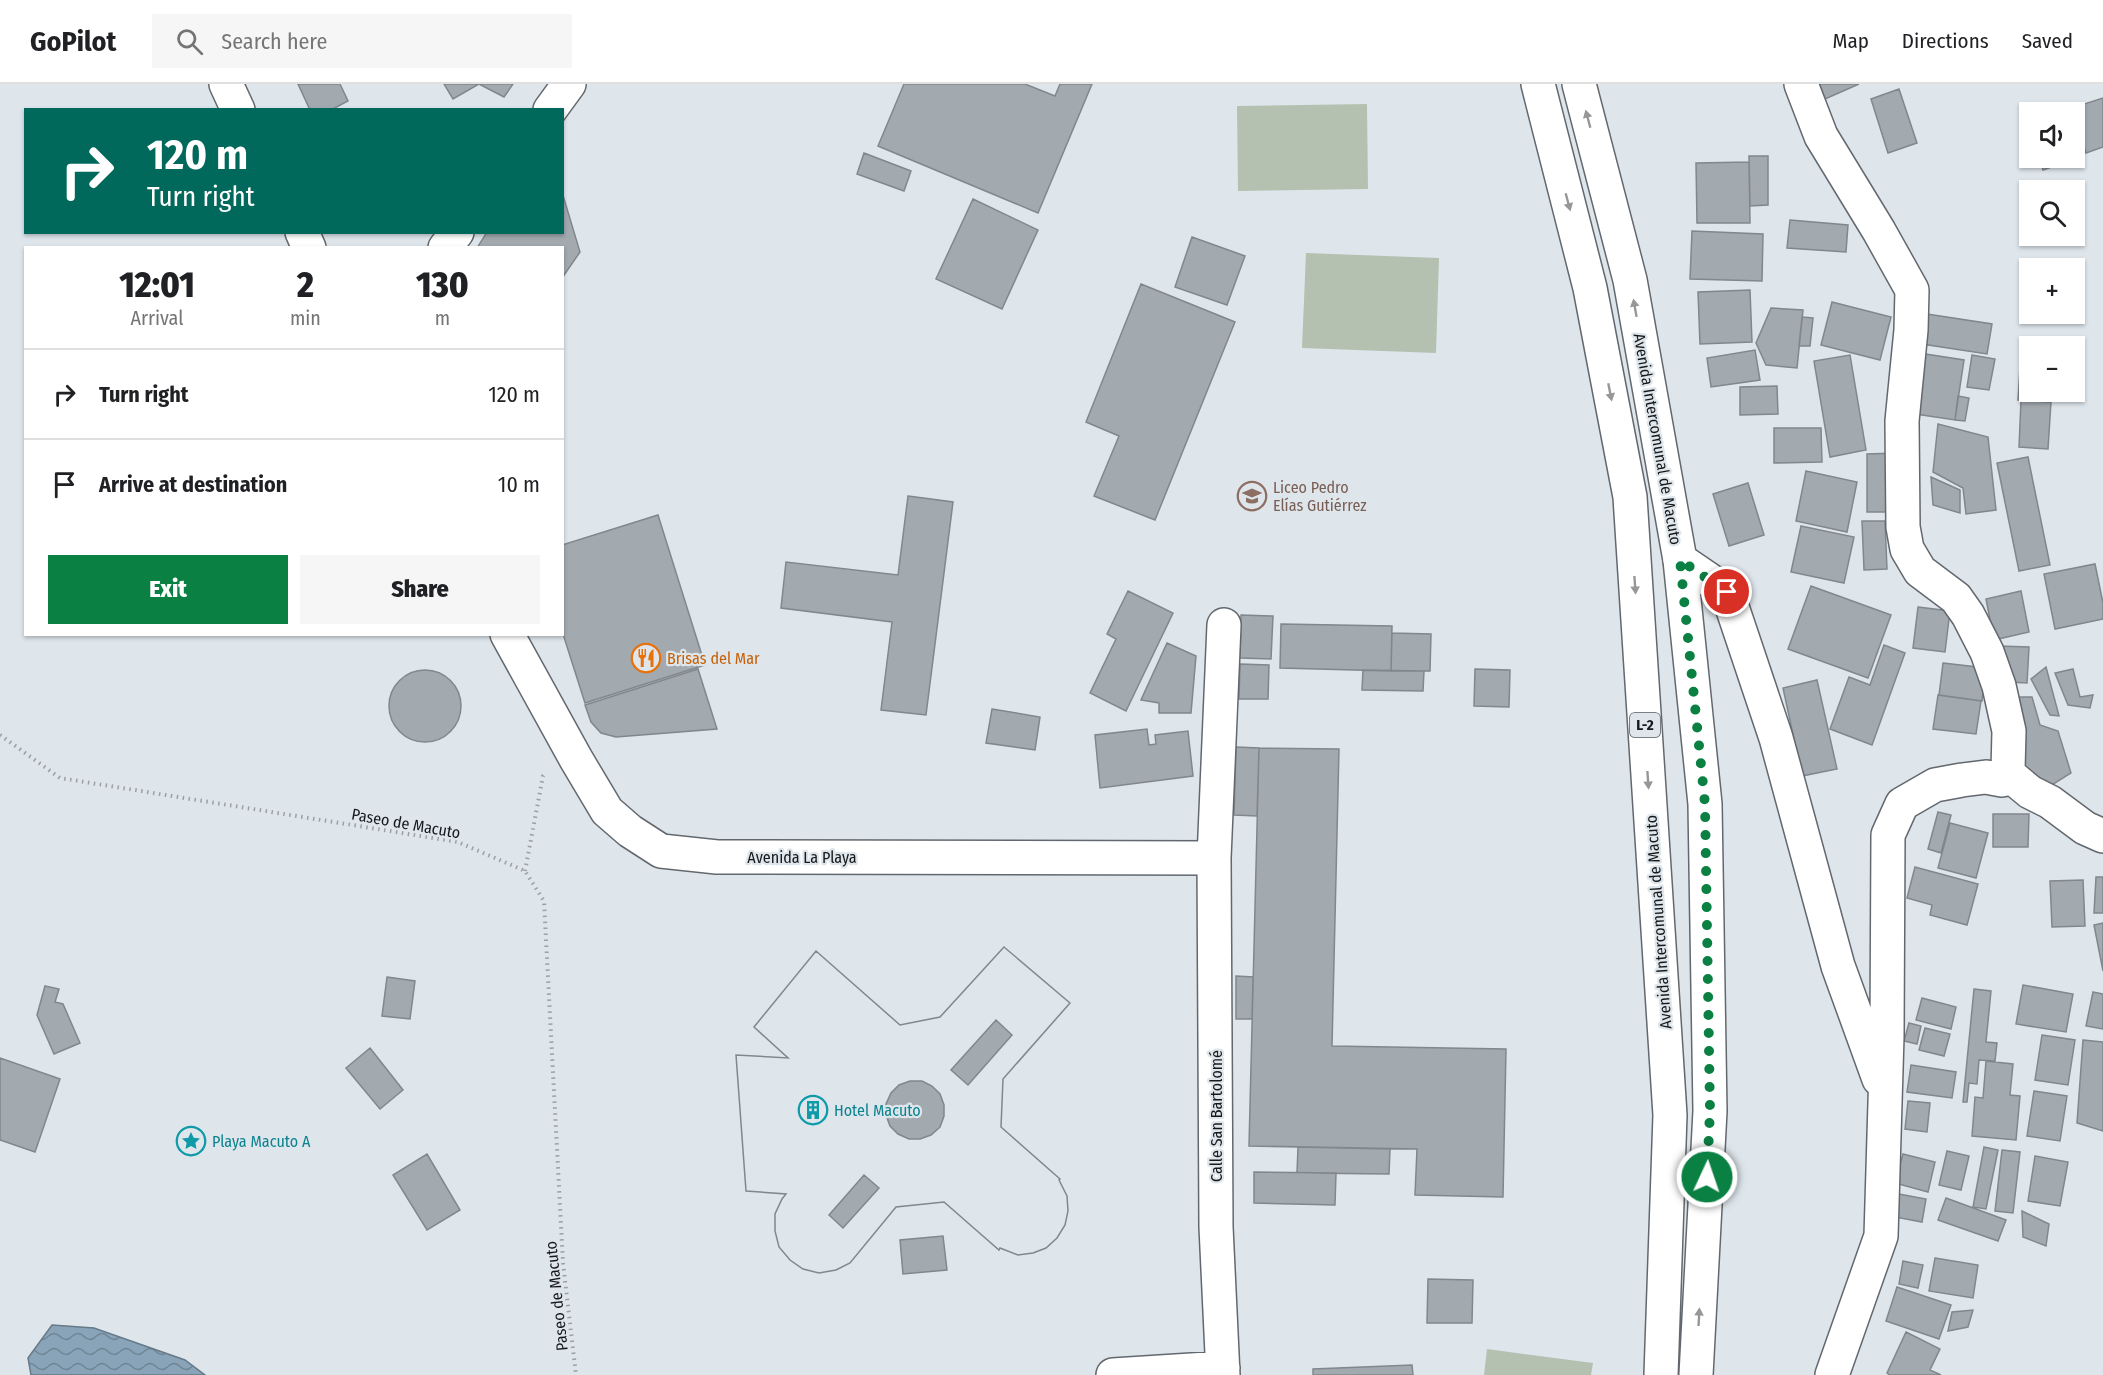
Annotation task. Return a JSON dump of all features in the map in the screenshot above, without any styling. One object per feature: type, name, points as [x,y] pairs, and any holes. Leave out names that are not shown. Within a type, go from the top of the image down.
[{"type":"street","points":[[225,84],[237,108]]},
{"type":"street","points":[[551,108],[569,84]]},
{"type":"street","name":"Avenida Intercomunal de Macuto","points":[[1538,84],[1590,288],[1630,497],[1670,1115],[1661,1375]]},
{"type":"street","name":"Avenida Intercomunal de Macuto","points":[[1579,84],[1630,280],[1680,560],[1705,804],[1710,1111],[1696,1375]]},
{"type":"street","points":[[1801,84],[1821,136],[1912,290],[1911,330],[1902,421],[1903,527],[1907,549],[1920,571],[1956,598],[1968,615],[1987,652],[1999,686],[2009,731],[2008,770],[2012,777],[2030,792],[2050,802],[2085,828],[2103,836]]},
{"type":"street","points":[[1680,560],[1727,592],[1776,738],[1839,966],[1885,1095]]},
{"type":"street","name":"Calle San Bartolomé","points":[[1223,1371],[1216,1227],[1214,858],[1224,625]]},
{"type":"street","name":"Avenida La Playa","points":[[508,636],[607,810],[630,831],[662,850],[717,857],[1214,858]]},
{"type":"street","points":[[1832,1375],[1881,1236],[1888,835],[1902,804],[1935,785],[1986,777],[2002,780],[2012,777]]},
{"type":"street","points":[[1113,1375],[1223,1371]]},
{"type":"path","name":"Paseo de Macuto","points":[[0,735],[60,778],[458,842],[525,871],[544,901],[563,1263],[576,1375]]},
{"type":"path","points":[[525,871],[543,776],[576,759]]},
{"type":"green space","points":[[1367,104],[1368,189],[1238,191],[1237,106]]},
{"type":"green space","points":[[1306,253],[1439,258],[1436,353],[1302,348]]},
{"type":"green space","points":[[1487,1349],[1593,1363],[1591,1375],[1484,1375]]},
{"type":"water","points":[[52,1325],[94,1328],[185,1360],[205,1375],[31,1375],[28,1358]]},
{"type":"building","points":[[298,84],[340,84],[348,101],[335,108],[309,108]]},
{"type":"building","points":[[444,84],[479,84],[453,99]]},
{"type":"building","points":[[479,84],[513,84],[504,97]]},
{"type":"building","points":[[904,84],[1025,84],[1055,96],[1060,84],[1092,84],[1038,213],[878,146]]},
{"type":"building","points":[[1819,84],[1859,84],[1825,99]]},
{"type":"building","points":[[1899,89],[1917,143],[1888,153],[1871,99]]},
{"type":"building","points":[[2103,98],[2103,147],[2086,153],[2085,150],[2085,104]]},
{"type":"building","points":[[864,153],[911,171],[904,191],[857,174]]},
{"type":"building","points":[[1749,156],[1768,156],[1768,205],[1750,206]]},
{"type":"building","points":[[1749,162],[1750,223],[1697,223],[1696,163]]},
{"type":"building","points":[[564,199],[580,252],[564,275],[564,246],[478,246],[486,234],[564,234]]},
{"type":"building","points":[[973,199],[1038,230],[1002,309],[936,279]]},
{"type":"building","points":[[1790,220],[1848,225],[1846,252],[1787,248]]},
{"type":"building","points":[[1692,231],[1763,234],[1762,281],[1690,279]]},
{"type":"building","points":[[1192,237],[1245,256],[1227,305],[1175,287]]},
{"type":"building","points":[[1141,284],[1235,322],[1155,520],[1094,496],[1119,436],[1086,422]]},
{"type":"building","points":[[1750,290],[1752,342],[1700,344],[1698,292]]},
{"type":"building","points":[[1832,302],[1891,317],[1880,360],[1821,345]]},
{"type":"building","points":[[1771,308],[1803,310],[1797,368],[1766,365],[1756,343]]},
{"type":"building","points":[[1927,314],[1992,324],[1987,354],[1922,344]]},
{"type":"building","points":[[1802,317],[1813,318],[1810,346],[1799,346]]},
{"type":"building","points":[[1755,350],[1760,380],[1711,387],[1707,358]]},
{"type":"building","points":[[1919,353],[1964,360],[1955,420],[1909,413]]},
{"type":"building","points":[[1850,355],[1866,450],[1830,457],[1814,361]]},
{"type":"building","points":[[1972,355],[1995,359],[1989,390],[1967,387]]},
{"type":"building","points":[[1777,386],[1778,414],[1740,415],[1740,387]]},
{"type":"building","points":[[1958,396],[1969,398],[1965,421],[1955,420]]},
{"type":"building","points":[[2021,402],[2051,402],[2048,449],[2019,447]]},
{"type":"building","points":[[1938,424],[1988,437],[1996,510],[1966,514],[1963,488],[1933,472]]},
{"type":"building","points":[[1774,428],[1821,428],[1822,462],[1774,463]]},
{"type":"building","points":[[1896,453],[1897,512],[1867,512],[1867,454]]},
{"type":"building","points":[[2028,457],[2050,565],[2019,571],[1997,463]]},
{"type":"building","points":[[1806,471],[1857,482],[1847,532],[1796,521]]},
{"type":"building","points":[[1931,477],[1960,490],[1960,513],[1933,505]]},
{"type":"building","points":[[1748,483],[1764,535],[1729,546],[1713,494]]},
{"type":"building","points":[[908,496],[953,502],[926,715],[881,710],[892,622],[781,608],[786,562],[898,575]]},
{"type":"building","points":[[658,515],[705,665],[585,703],[564,636],[564,544]]},
{"type":"building","points":[[1862,521],[1885,521],[1887,569],[1864,570]]},
{"type":"building","points":[[1801,526],[1854,537],[1844,583],[1791,572]]},
{"type":"building","points":[[2095,564],[2103,603],[2103,619],[2055,629],[2044,574]]},
{"type":"building","points":[[1811,586],[1891,615],[1868,678],[1788,649]]},
{"type":"building","points":[[1128,591],[1173,613],[1126,711],[1090,693],[1116,639],[1107,634]]},
{"type":"building","points":[[2021,591],[2029,632],[1994,640],[1986,599]]},
{"type":"building","points":[[1918,607],[1950,611],[1945,652],[1913,648]]},
{"type":"building","points":[[1241,615],[1273,616],[1271,659],[1240,658]]},
{"type":"building","points":[[1281,624],[1392,626],[1391,671],[1280,668]]},
{"type":"building","points":[[1392,633],[1431,634],[1430,671],[1391,671]]},
{"type":"building","points":[[1167,643],[1196,656],[1191,713],[1159,713],[1159,703],[1141,700]]},
{"type":"building","points":[[1884,645],[1905,653],[1872,745],[1830,729],[1849,677],[1870,685]]},
{"type":"building","points":[[1999,646],[2029,647],[2027,683],[2008,682]]},
{"type":"building","points":[[1943,663],[1986,668],[1982,701],[1939,695]]},
{"type":"building","points":[[1240,664],[1269,665],[1268,699],[1239,699]]},
{"type":"building","points":[[2046,667],[2059,716],[2050,715],[2031,679]]},
{"type":"building","points":[[698,669],[717,729],[616,737],[601,733],[591,722],[585,705]]},
{"type":"building","points":[[1475,669],[1510,670],[1509,707],[1474,706]]},
{"type":"building","points":[[2073,669],[2080,697],[2093,695],[2090,708],[2068,705],[2055,673]]},
{"type":"building","points":[[432,670],[451,680],[459,692],[461,706],[459,720],[451,732],[439,740],[418,742],[399,732],[391,720],[389,699],[399,680],[411,672]]},
{"type":"building","points":[[1363,670],[1424,671],[1423,691],[1362,690]]},
{"type":"building","points":[[1817,680],[1837,769],[1802,776],[1783,688]]},
{"type":"building","points":[[1938,695],[1981,701],[1976,734],[1933,729]]},
{"type":"building","points":[[2011,697],[2032,697],[2040,725],[2058,731],[2071,773],[2044,790],[2019,780]]},
{"type":"building","points":[[992,709],[1040,717],[1035,750],[986,743]]},
{"type":"building","points":[[1147,729],[1149,745],[1156,744],[1155,735],[1188,731],[1193,776],[1100,788],[1095,735]]},
{"type":"building","points":[[1236,747],[1259,748],[1257,816],[1234,815]]},
{"type":"building","points":[[1259,748],[1339,749],[1332,1046],[1506,1049],[1503,1197],[1415,1195],[1417,1149],[1249,1146]]},
{"type":"building","points":[[1938,812],[1951,815],[1941,853],[1928,849]]},
{"type":"building","points":[[1993,814],[2029,814],[2028,847],[1993,847]]},
{"type":"building","points":[[1950,823],[1988,833],[1976,878],[1938,868]]},
{"type":"building","points":[[1915,867],[1978,884],[1967,925],[1930,915],[1932,905],[1907,898]]},
{"type":"building","points":[[2096,877],[2103,877],[2103,913],[2094,913]]},
{"type":"building","points":[[2083,880],[2085,926],[2052,927],[2050,881]]},
{"type":"building","points":[[2103,923],[2103,971],[2094,925]]},
{"type":"building","name":"Hotel Macuto","points":[[1004,947],[1070,1003],[1003,1079],[1001,1127],[1060,1179],[1067,1196],[1068,1211],[1065,1225],[1057,1238],[1046,1248],[1018,1255],[1000,1248],[999,1250],[944,1202],[896,1207],[850,1263],[836,1270],[819,1273],[803,1269],[790,1260],[779,1247],[775,1231],[775,1214],[786,1194],[746,1191],[736,1055],[788,1058],[754,1027],[816,951],[900,1025],[940,1017]],"holes":[[[910,1081],[922,1081],[932,1086],[940,1094],[944,1105],[944,1116],[940,1127],[931,1135],[920,1139],[909,1139],[898,1134],[890,1126],[886,1115],[886,1104],[891,1093],[899,1085]]]},
{"type":"building","name":"Hotel Macuto","points":[[1004,947],[1070,1003],[1003,1079],[1001,1127],[1060,1179],[1067,1196],[1068,1211],[1065,1225],[1057,1238],[1046,1248],[1018,1255],[1000,1248],[999,1250],[944,1202],[896,1207],[850,1263],[836,1270],[819,1273],[803,1269],[790,1260],[779,1247],[775,1231],[775,1214],[786,1194],[746,1191],[736,1055],[788,1058],[754,1027],[816,951],[900,1025],[940,1017]],"holes":[[[996,1020],[1012,1035],[968,1085],[951,1070]],[[864,1175],[879,1188],[843,1228],[829,1215]]]},
{"type":"building","points":[[1236,976],[1253,977],[1252,1019],[1236,1019]]},
{"type":"building","points":[[387,977],[415,981],[410,1019],[382,1016]]},
{"type":"building","points":[[2023,985],[2073,994],[2066,1032],[2016,1024]]},
{"type":"building","points":[[45,986],[59,989],[55,1002],[63,1004],[80,1043],[54,1054],[37,1015]]},
{"type":"building","points":[[1974,989],[1991,991],[1986,1042],[1997,1043],[1995,1061],[1979,1060],[1977,1084],[1969,1083],[1967,1102],[1963,1102]]},
{"type":"building","points":[[2093,992],[2103,994],[2103,1029],[2086,1026]]},
{"type":"building","points":[[1922,998],[1956,1007],[1951,1029],[1916,1020]]},
{"type":"building","points":[[1909,1023],[1921,1026],[1917,1044],[1904,1041]]},
{"type":"building","points":[[1925,1028],[1950,1034],[1944,1056],[1919,1050]]},
{"type":"building","points":[[2042,1035],[2075,1040],[2068,1085],[2035,1080]]},
{"type":"building","points":[[2083,1040],[2103,1042],[2103,1131],[2077,1123]]},
{"type":"building","points":[[370,1048],[403,1090],[380,1109],[346,1068]]},
{"type":"building","points":[[0,1058],[60,1079],[35,1152],[0,1140]]},
{"type":"building","points":[[1986,1061],[2013,1064],[2010,1095],[2020,1096],[2016,1140],[1972,1136],[1975,1097],[1983,1098]]},
{"type":"building","points":[[1911,1065],[1956,1072],[1952,1098],[1907,1092]]},
{"type":"building","points":[[2034,1091],[2067,1096],[2060,1141],[2027,1136]]},
{"type":"building","points":[[1908,1101],[1930,1103],[1927,1132],[1905,1129]]},
{"type":"building","points":[[1298,1147],[1390,1149],[1389,1174],[1297,1173]]},
{"type":"building","points":[[1984,1147],[1998,1150],[1986,1209],[1973,1207]]},
{"type":"building","points":[[2002,1150],[2020,1152],[2013,1213],[1995,1211]]},
{"type":"building","points":[[1947,1151],[1969,1156],[1961,1190],[1939,1185]]},
{"type":"building","points":[[427,1154],[460,1210],[427,1230],[393,1175]]},
{"type":"building","points":[[1903,1154],[1935,1162],[1928,1192],[1895,1183]]},
{"type":"building","points":[[2035,1156],[2068,1162],[2060,1206],[2028,1201]]},
{"type":"building","points":[[1254,1172],[1336,1173],[1335,1205],[1254,1203]]},
{"type":"building","points":[[1899,1194],[1926,1199],[1922,1222],[1895,1217]]},
{"type":"building","points":[[1946,1198],[2006,1220],[1998,1241],[1938,1220]]},
{"type":"building","points":[[2022,1211],[2049,1224],[2046,1246],[2023,1237]]},
{"type":"building","points":[[943,1236],[947,1270],[903,1274],[900,1240]]},
{"type":"building","points":[[1935,1258],[1978,1265],[1973,1298],[1929,1291]]},
{"type":"building","points":[[1903,1261],[1923,1265],[1918,1288],[1899,1284]]},
{"type":"building","points":[[1428,1279],[1473,1280],[1472,1323],[1427,1323]]},
{"type":"building","points":[[1897,1287],[1951,1305],[1939,1339],[1886,1321]]},
{"type":"building","points":[[1973,1310],[1968,1327],[1948,1331],[1952,1312]]},
{"type":"building","points":[[1906,1332],[1940,1349],[1930,1370],[1941,1375],[1890,1375],[1887,1373]]},
{"type":"building","points":[[1412,1365],[1413,1375],[1313,1375],[1313,1369]]},
{"type":"place","name":"Liceo Pedro Elías Gutiérrez","points":[[1252,496]]},
{"type":"place","name":"Brisas del Mar","points":[[646,658]]},
{"type":"place","name":"Hotel Macuto","points":[[813,1110]]},
{"type":"place","name":"Playa Macuto A","points":[[191,1141]]},
{"type":"route","points":[[1707,1177],[1710,1111],[1705,804],[1680,560],[1727,592]]}]
